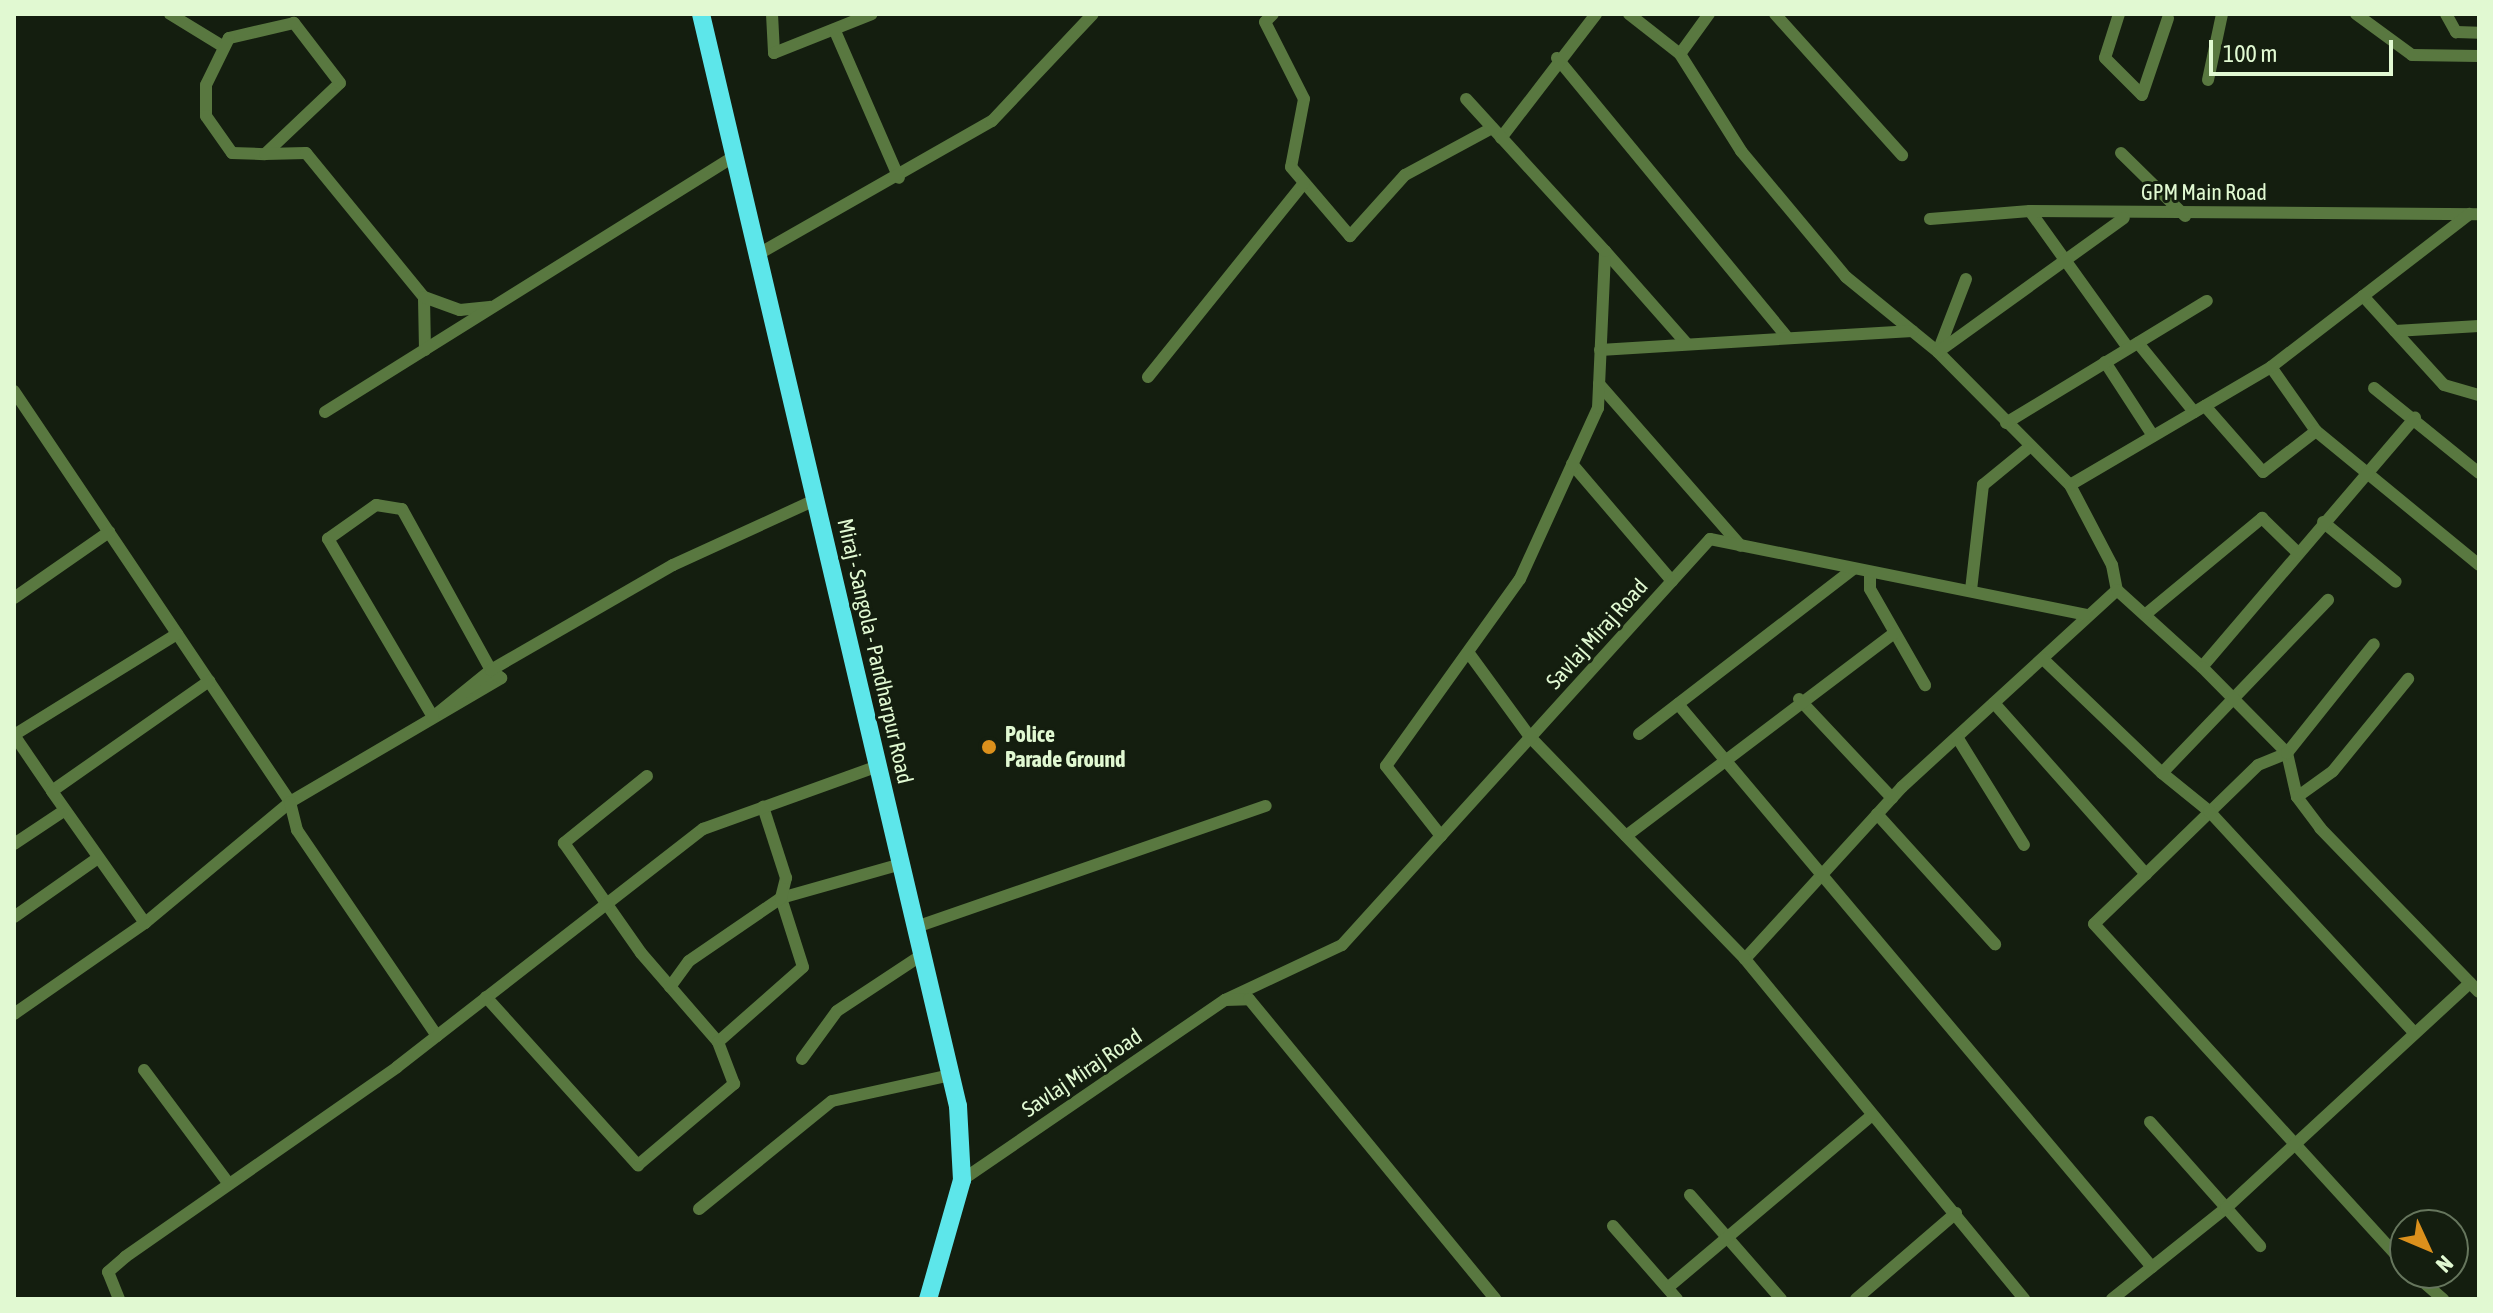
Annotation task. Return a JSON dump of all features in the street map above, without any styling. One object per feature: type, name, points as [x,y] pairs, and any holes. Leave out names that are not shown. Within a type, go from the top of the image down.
[{"type":"highway","name":"Miraj - Sangola - Pandharpur Road","points":[[701,14],[732,158],[950,1075],[962,1180],[928,1299]]},
{"type":"street","points":[[170,14],[224,47]]},
{"type":"street","points":[[772,14],[774,53],[872,14]]},
{"type":"street","points":[[755,256],[899,178],[992,121],[1093,14]]},
{"type":"street","points":[[1273,14],[1265,22],[1304,99],[1291,167],[1350,236],[1405,175],[1497,133],[1596,14]]},
{"type":"street","points":[[1629,14],[1680,54],[1741,151],[1837,266],[1938,352],[2027,449],[2070,485],[2112,565],[2117,590],[2202,667],[2287,753],[2297,797],[2475,987],[2414,1032],[2226,1208],[2112,1299]]},
{"type":"street","points":[[1680,54],[1709,14]]},
{"type":"street","points":[[1775,14],[1902,155]]},
{"type":"street","points":[[2119,14],[2105,58],[2142,95],[2167,15]]},
{"type":"street","points":[[2208,80],[2222,14]]},
{"type":"street","points":[[2356,14],[2412,55],[2479,56]]},
{"type":"street","points":[[2446,14],[2456,32],[2479,33]]},
{"type":"street","points":[[265,154],[340,83],[294,23],[229,38],[224,47],[206,85],[206,116],[232,153],[265,154],[306,153],[424,297],[460,310],[493,306]]},
{"type":"street","points":[[835,31],[899,178]]},
{"type":"street","points":[[1557,58],[1785,335]]},
{"type":"street","points":[[1466,99],[1687,344]]},
{"type":"street","points":[[2121,153],[2185,216]]},
{"type":"street","points":[[325,412],[732,158]]},
{"type":"street","points":[[1148,377],[1304,183]]},
{"type":"street","points":[[2030,211],[2062,257],[2133,345],[2263,472],[2316,431]]},
{"type":"street","name":"GPM Main Road","points":[[1930,219],[2030,211],[2185,216],[2475,214]]},
{"type":"street","points":[[1938,352],[2062,257],[2133,213]]},
{"type":"street","points":[[2070,485],[2271,367],[2475,214]]},
{"type":"street","points":[[1441,836],[1386,766],[1520,579],[1598,408],[1605,251]]},
{"type":"street","points":[[1938,352],[1966,279]]},
{"type":"street","points":[[2363,296],[2444,385],[2479,395]]},
{"type":"street","points":[[424,297],[425,350]]},
{"type":"street","points":[[2006,423],[2207,301]]},
{"type":"street","points":[[2395,331],[2479,326]]},
{"type":"street","points":[[1600,350],[1785,335],[1912,331]]},
{"type":"street","points":[[2105,362],[2153,436]]},
{"type":"street","points":[[2271,367],[2316,431],[2479,565]]},
{"type":"street","points":[[1599,384],[1741,546]]},
{"type":"street","points":[[2374,388],[2415,418],[2479,473]]},
{"type":"street","points":[[14,391],[290,802],[297,830],[437,1036]]},
{"type":"street","points":[[2202,667],[2366,471],[2415,418]]},
{"type":"street","points":[[1971,590],[1983,485],[2027,449]]},
{"type":"street","points":[[1572,464],[1672,581]]},
{"type":"street","points":[[491,670],[673,565],[815,500]]},
{"type":"street","points":[[14,1014],[145,923],[290,802],[501,678],[491,670],[402,509],[376,505],[328,539],[433,717]]},
{"type":"street","points":[[2146,614],[2262,518],[2298,553]]},
{"type":"street","points":[[2323,522],[2396,582]]},
{"type":"street","points":[[14,598],[109,532]]},
{"type":"street","name":"Savlaj Miraj Road","points":[[962,1180],[1225,1000],[1342,945],[1710,539],[2086,615]]},
{"type":"street","points":[[1639,734],[1853,569]]},
{"type":"street","points":[[1870,572],[1870,589],[1925,685]]},
{"type":"street","points":[[1745,959],[1753,942],[1822,876],[1892,798],[2043,659],[2086,615],[2117,590]]},
{"type":"street","points":[[2162,773],[2237,701],[2328,600]]},
{"type":"street","points":[[1626,836],[1719,759],[1894,633]]},
{"type":"street","points":[[145,923],[14,735],[177,634]]},
{"type":"street","points":[[2374,644],[2287,753],[2258,765],[2094,924],[2389,1247]]},
{"type":"street","points":[[1468,652],[1530,737],[1745,959],[2024,1299]]},
{"type":"street","points":[[2043,659],[2162,773],[2209,811],[2414,1032]]},
{"type":"street","points":[[2297,797],[2333,771],[2408,679]]},
{"type":"street","points":[[52,791],[209,681]]},
{"type":"street","points":[[1799,699],[1892,798]]},
{"type":"street","points":[[1994,703],[2146,874]]},
{"type":"street","points":[[1678,704],[1719,759],[1822,876],[2152,1267]]},
{"type":"street","points":[[1957,737],[2024,845]]},
{"type":"street","points":[[119,1299],[108,1272],[437,1036],[703,829],[878,766]]},
{"type":"street","points":[[486,997],[638,1165],[734,1084],[718,1042],[605,905],[564,843],[647,776]]},
{"type":"street","points":[[916,927],[1266,806]]},
{"type":"street","points":[[718,1042],[803,967],[781,898],[786,878],[763,807]]},
{"type":"street","points":[[14,844],[65,810]]},
{"type":"street","points":[[1877,814],[1995,944]]},
{"type":"street","points":[[14,917],[98,858]]},
{"type":"street","points":[[670,987],[689,961],[781,898],[901,864]]},
{"type":"street","points":[[802,1059],[837,1011],[922,955]]},
{"type":"street","points":[[1225,1000],[1249,999],[1495,1299]]},
{"type":"street","points":[[144,1070],[229,1184]]},
{"type":"street","points":[[699,1209],[832,1101],[950,1075]]},
{"type":"street","points":[[1671,1285],[1872,1115]]},
{"type":"street","points":[[2150,1122],[2260,1246]]},
{"type":"street","points":[[1690,1195],[1781,1299]]},
{"type":"street","points":[[1856,1299],[1956,1213]]},
{"type":"street","points":[[1613,1226],[1671,1285],[1677,1299]]},
{"type":"place","name":"Police Parade Ground","points":[[989,747]]}]
